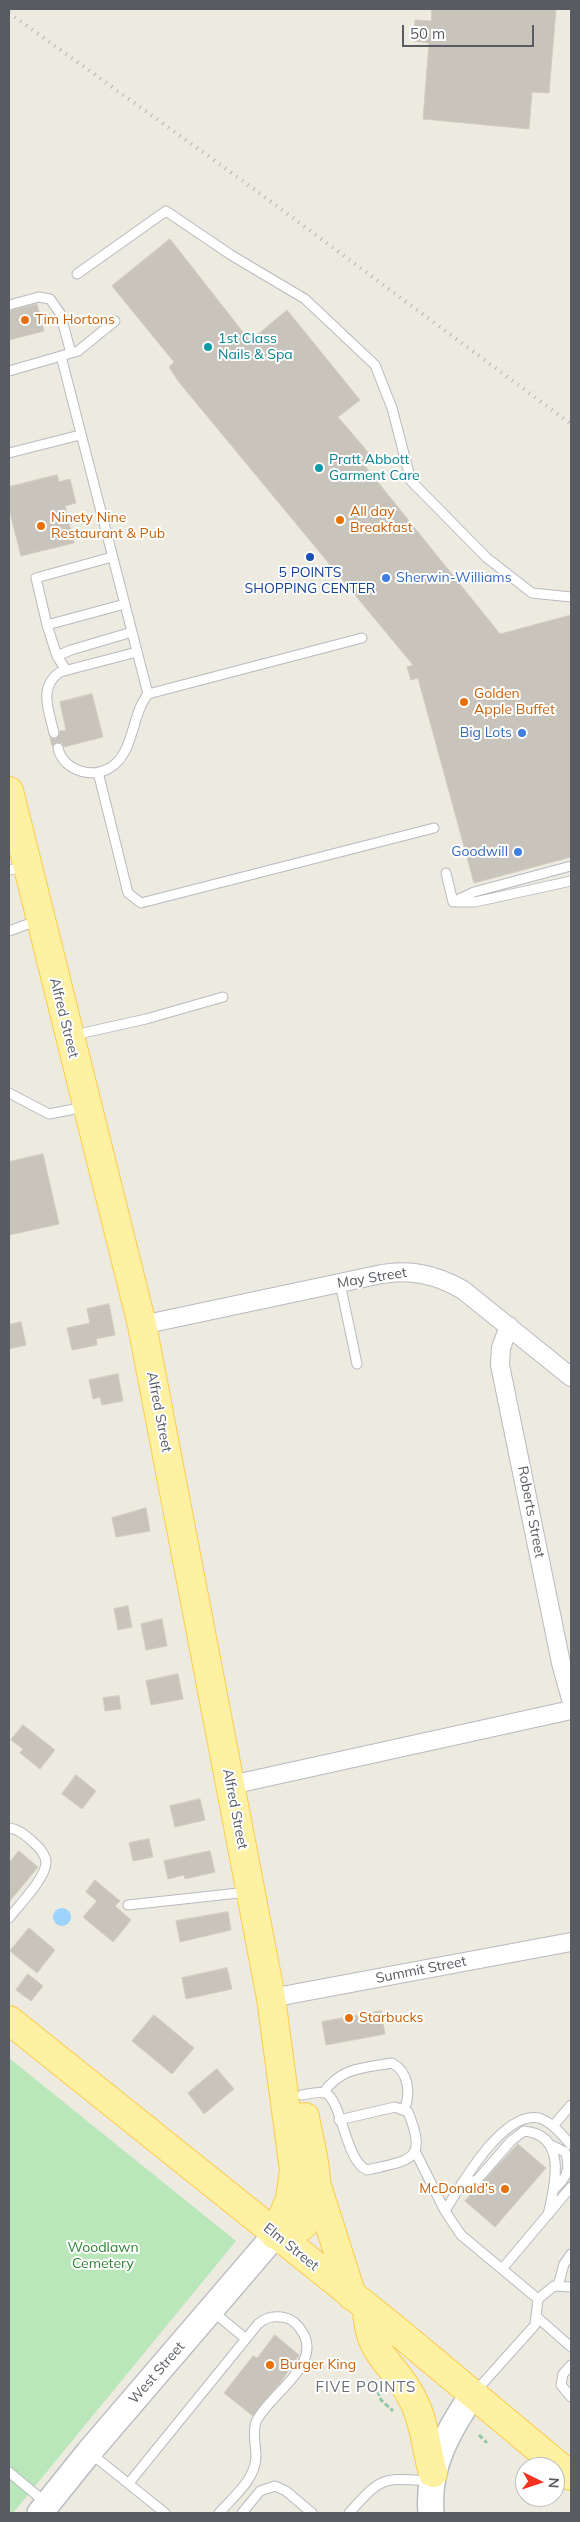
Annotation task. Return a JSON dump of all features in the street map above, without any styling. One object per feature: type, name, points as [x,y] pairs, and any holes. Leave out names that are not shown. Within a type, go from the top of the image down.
[{"type":"main road","name":"Alfred Street","points":[[9,791],[18,868],[40,920],[142,1325],[271,1998],[278,2039],[280,2071],[294,2170],[290,2199],[275,2235]]},
{"type":"main road","name":"Elm Street","points":[[9,2020],[360,2302],[571,2476]]},
{"type":"main road","name":"Alfred Street","points":[[275,2235],[297,2231],[305,2225],[315,2204],[317,2185],[312,2094],[278,2039]]},
{"type":"main road","points":[[317,2185],[329,2229],[360,2302],[372,2342],[406,2386],[414,2402],[433,2477]]},
{"type":"street","name":"May Street","points":[[142,1325],[393,1272],[429,1274],[464,1290],[571,1377]]},
{"type":"street","name":"Roberts Street","points":[[509,1326],[501,1348],[500,1365],[561,1663],[571,1699]]},
{"type":"street","points":[[231,1784],[571,1710]]},
{"type":"street","name":"Summit Street","points":[[271,1998],[571,1942]]},
{"type":"street","name":"West Street","points":[[44,2509],[89,2452],[275,2235]]},
{"type":"street","points":[[431,2513],[433,2477],[451,2428],[473,2394]]},
{"type":"lane","points":[[77,274],[166,211],[231,255],[305,300],[375,365],[392,408],[411,481],[487,558],[532,593],[571,597]]},
{"type":"lane","points":[[9,305],[39,297],[50,299],[60,313],[71,353]]},
{"type":"lane","points":[[9,371],[78,351],[115,322]]},
{"type":"lane","points":[[61,356],[148,694]]},
{"type":"lane","points":[[9,454],[80,435]]},
{"type":"lane","points":[[63,671],[47,625],[36,578],[112,557]]},
{"type":"lane","points":[[47,625],[125,604]]},
{"type":"lane","points":[[57,656],[132,632]]},
{"type":"lane","points":[[61,747],[63,759],[76,768],[86,773],[98,772],[116,764],[122,755],[128,743],[137,710],[148,694],[362,638]]},
{"type":"lane","points":[[57,732],[52,688],[63,671],[137,652]]},
{"type":"lane","points":[[98,772],[128,893],[140,903],[434,828]]},
{"type":"lane","points":[[453,902],[474,892],[571,866]]},
{"type":"lane","points":[[446,873],[453,902]]},
{"type":"lane","points":[[453,902],[475,902],[571,881]]},
{"type":"lane","points":[[9,931],[40,920]]},
{"type":"lane","points":[[68,1036],[146,1019],[223,997]]},
{"type":"lane","points":[[9,1093],[49,1114],[56,1115],[86,1107]]},
{"type":"lane","points":[[340,1282],[356,1364]]},
{"type":"lane","points":[[9,1828],[23,1833],[39,1847],[44,1855],[46,1864],[36,1883],[9,1918]]},
{"type":"lane","points":[[128,1905],[251,1892]]},
{"type":"lane","points":[[312,2094],[341,2074],[392,2063],[400,2067],[406,2079],[408,2090],[404,2110]]},
{"type":"lane","points":[[312,2094],[334,2102],[339,2120],[359,2164],[367,2170],[405,2161],[415,2151],[418,2142],[408,2112],[404,2110],[395,2107],[339,2120]]},
{"type":"lane","points":[[553,2126],[571,2105]]},
{"type":"lane","points":[[445,2211],[483,2154],[514,2123],[528,2117],[541,2119],[553,2126],[571,2146]]},
{"type":"lane","points":[[462,2184],[476,2180],[511,2140],[524,2131],[535,2132],[545,2137],[551,2145],[555,2163],[554,2190],[548,2215]]},
{"type":"lane","points":[[551,2145],[566,2152],[569,2161],[564,2180],[554,2190]]},
{"type":"lane","points":[[415,2151],[445,2211],[461,2235],[538,2299]]},
{"type":"lane","points":[[502,2269],[571,2187]]},
{"type":"lane","points":[[558,2286],[564,2264],[571,2254]]},
{"type":"lane","points":[[473,2394],[535,2325],[538,2299],[554,2286],[571,2287]]},
{"type":"lane","points":[[211,2310],[246,2338]]},
{"type":"lane","points":[[129,2483],[246,2338],[263,2320],[280,2317],[294,2322],[301,2330],[306,2340],[307,2352],[297,2371],[257,2420],[254,2435],[256,2459],[251,2476],[219,2513]]},
{"type":"lane","points":[[537,2317],[571,2347]]},
{"type":"lane","points":[[571,2365],[563,2374],[561,2384],[571,2397]]},
{"type":"lane","points":[[89,2452],[165,2513]]},
{"type":"lane","points":[[9,2472],[44,2509]]},
{"type":"lane","points":[[349,2513],[371,2488],[388,2479],[433,2477]]},
{"type":"lane","points":[[242,2513],[260,2491],[275,2486],[286,2491],[312,2513]]},
{"type":"path","points":[[479,2435],[487,2443]]},
{"type":"green space","name":"Woodlawn Cemetery","points":[[9,2058],[236,2241],[13,2513],[9,2513]]},
{"type":"water","points":[[58,1908],[66,1908],[71,1913],[69,1924],[58,1926],[53,1921],[53,1913]]},
{"type":"building","points":[[432,9],[556,9],[549,93],[532,92],[529,129],[423,119],[429,43],[414,41],[415,20],[431,21]]},
{"type":"building","points":[[170,239],[250,341],[287,310],[360,400],[338,417],[373,458],[365,466],[500,634],[571,615],[571,857],[474,883],[418,678],[411,680],[407,667],[413,665],[178,381],[169,367],[174,362],[112,286]]},
{"type":"building","name":"Tim Hortons","points":[[37,304],[44,331],[9,340],[9,311]]},
{"type":"building","name":"Ninety Nine Restaurant & Pub","points":[[57,475],[59,482],[70,479],[76,503],[65,506],[74,543],[21,556],[9,509],[9,487]]},
{"type":"building","points":[[92,694],[103,737],[64,747],[62,743],[56,742],[52,746],[50,738],[56,739],[60,731],[66,730],[60,702]]},
{"type":"building","points":[[43,1154],[59,1224],[9,1235],[9,1162]]},
{"type":"building","points":[[109,1304],[115,1335],[96,1339],[97,1345],[72,1350],[67,1328],[90,1323],[87,1309]]},
{"type":"building","points":[[21,1322],[26,1345],[9,1349],[9,1325]]},
{"type":"building","points":[[118,1374],[123,1401],[102,1405],[100,1397],[93,1399],[89,1380]]},
{"type":"building","points":[[146,1508],[150,1531],[116,1537],[112,1518]]},
{"type":"building","points":[[128,1606],[132,1627],[118,1630],[114,1609]]},
{"type":"building","points":[[162,1619],[167,1646],[146,1650],[141,1624]]},
{"type":"building","points":[[178,1674],[183,1699],[151,1705],[146,1681]]},
{"type":"building","points":[[119,1696],[121,1709],[105,1711],[103,1698]]},
{"type":"building","points":[[23,1725],[55,1750],[40,1769],[20,1753],[23,1749],[11,1740]]},
{"type":"building","points":[[76,1775],[96,1791],[82,1809],[62,1794]]},
{"type":"building","points":[[200,1799],[205,1820],[175,1827],[170,1806]]},
{"type":"building","points":[[149,1839],[153,1857],[133,1861],[129,1843]]},
{"type":"building","points":[[19,1851],[38,1867],[9,1902],[9,1863]]},
{"type":"building","points":[[210,1851],[215,1872],[185,1879],[184,1875],[168,1879],[164,1861]]},
{"type":"building","points":[[95,1880],[120,1901],[115,1906],[131,1920],[113,1942],[83,1917],[97,1901],[86,1892]]},
{"type":"building","points":[[228,1912],[231,1930],[180,1942],[176,1921]]},
{"type":"building","points":[[29,1928],[55,1950],[37,1973],[10,1951]]},
{"type":"building","points":[[227,1968],[232,1989],[186,1999],[182,1978]]},
{"type":"building","points":[[28,1974],[43,1986],[31,2001],[16,1990]]},
{"type":"building","points":[[381,2011],[385,2034],[326,2045],[322,2022]]},
{"type":"building","points":[[154,2015],[194,2048],[172,2074],[132,2041]]},
{"type":"building","points":[[217,2069],[234,2089],[204,2114],[188,2093]]},
{"type":"building","points":[[518,2144],[546,2168],[495,2227],[465,2201]]},
{"type":"building","points":[[275,2335],[299,2355],[283,2379],[253,2416],[224,2393],[253,2356],[257,2358]]},
{"type":"railway","points":[[9,13],[243,181],[571,424]]},
{"type":"place","name":"Tim Hortons","points":[[25,320]]},
{"type":"place","name":"1st Class Nails & Spa","points":[[208,347]]},
{"type":"place","name":"Pratt Abbott Garment Care","points":[[319,468]]},
{"type":"place","name":"All day Breakfast","points":[[340,520]]},
{"type":"place","name":"Ninety Nine Restaurant & Pub","points":[[41,526]]},
{"type":"place","name":"5 POINTS SHOPPING CENTER","points":[[310,557]]},
{"type":"place","name":"Sherwin-Williams","points":[[386,578]]},
{"type":"place","name":"Golden Apple Buffet","points":[[464,702]]},
{"type":"place","name":"Big Lots","points":[[522,733]]},
{"type":"place","name":"Goodwill","points":[[518,852]]},
{"type":"place","name":"Starbucks","points":[[349,2018]]},
{"type":"place","name":"McDonald's","points":[[505,2189]]},
{"type":"place","name":"Burger King","points":[[270,2365]]},
{"type":"district","name":"FIVE POINTS","points":[[366,2387]]}]
